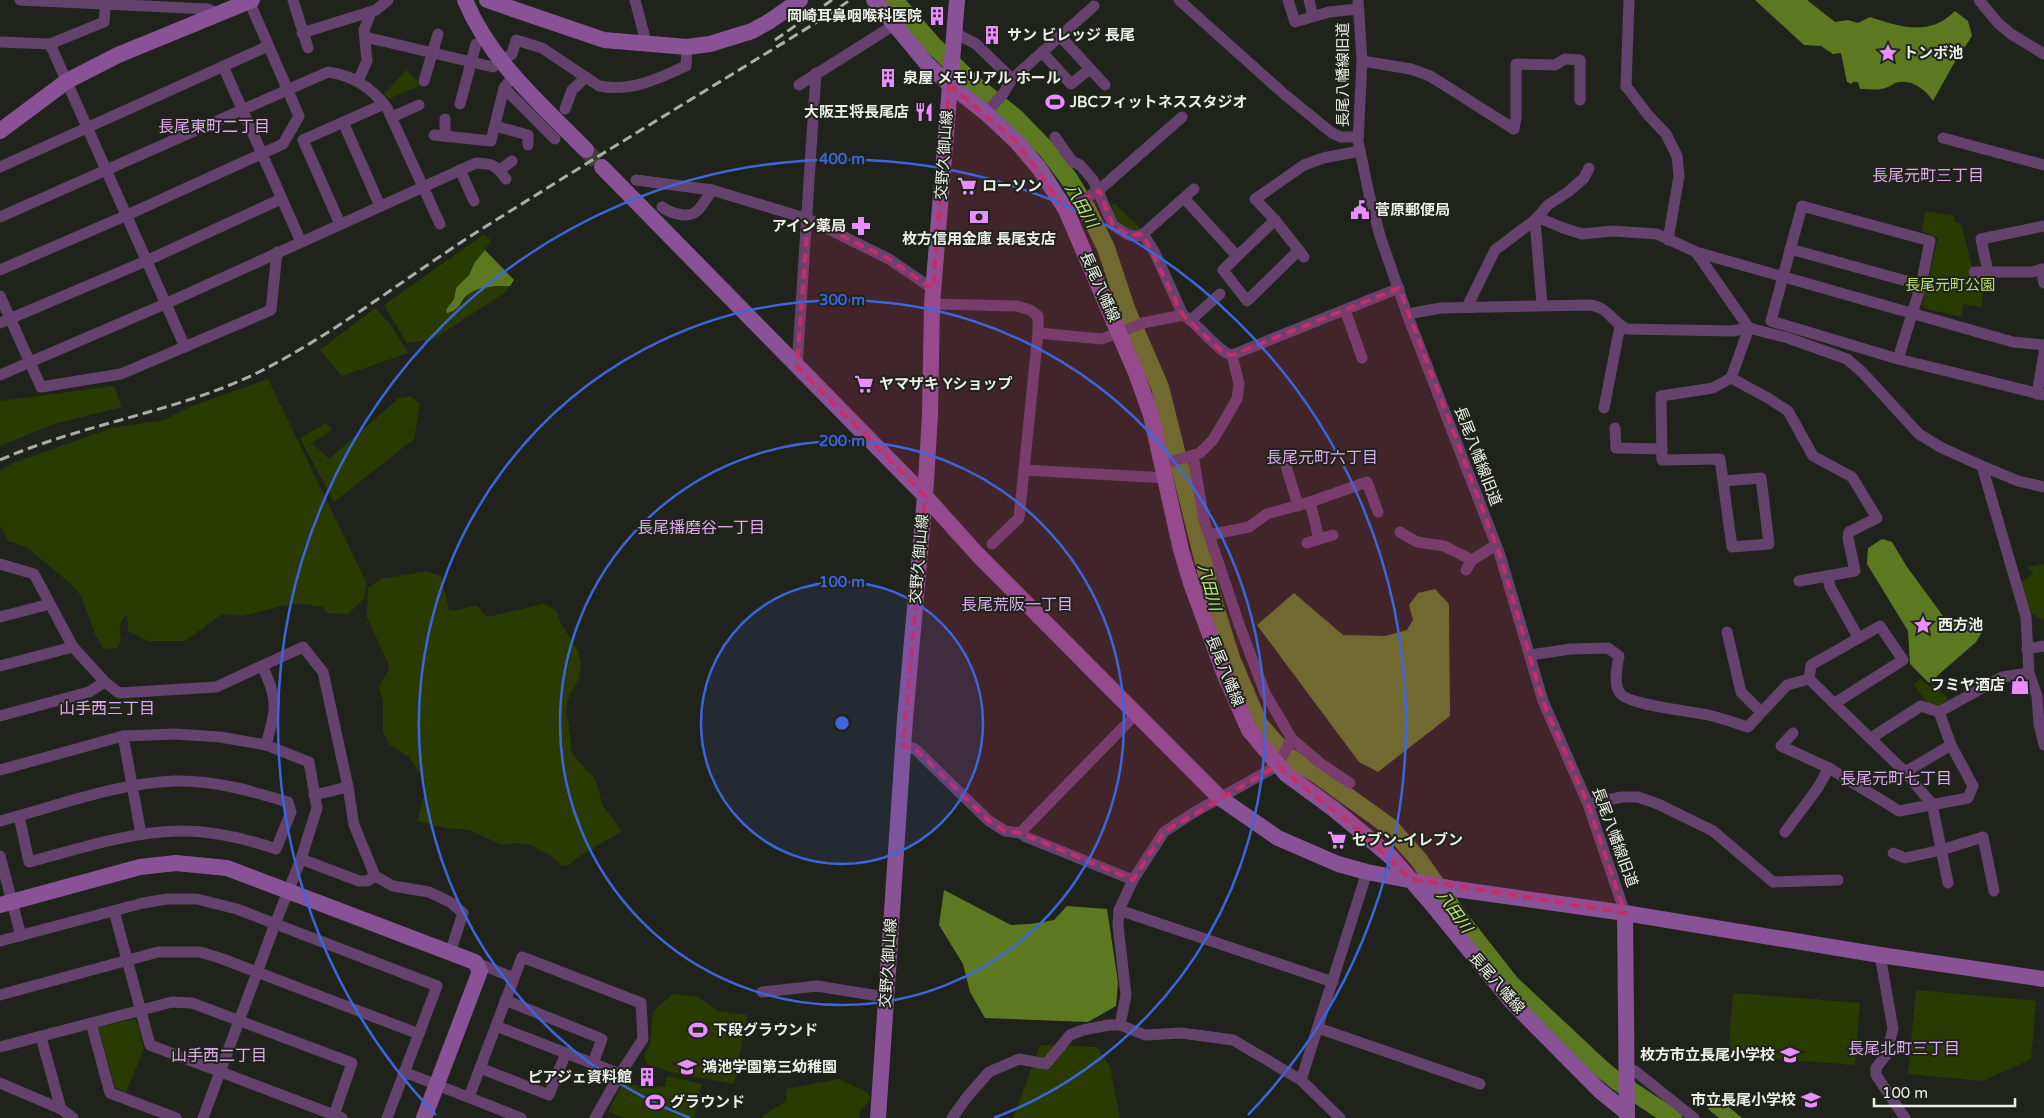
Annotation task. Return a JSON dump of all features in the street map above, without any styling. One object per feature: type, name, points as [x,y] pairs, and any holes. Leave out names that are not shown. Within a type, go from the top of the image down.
[{"type":"street","points":[[20,0],[161,4],[208,9],[216,14]]},
{"type":"street","points":[[293,0],[308,48]]},
{"type":"street","points":[[302,33],[371,12],[388,0]]},
{"type":"street","points":[[465,0],[486,39],[502,62],[508,82],[534,118],[555,139]]},
{"type":"street","points":[[487,0],[513,5],[604,40],[687,46],[710,44],[752,31],[800,0]]},
{"type":"street","points":[[635,0],[646,42]]},
{"type":"street","name":"長尾八幡線","points":[[874,0],[928,65],[950,78],[988,111],[1017,142],[1039,168],[1066,210],[1122,331],[1151,415],[1166,468],[1183,559],[1224,673],[1249,730],[1306,791],[1335,810],[1417,881],[1511,1001],[1599,1090],[1628,1113]]},
{"type":"street","name":"交野久御山線","points":[[878,1118],[883,1055],[884,998],[903,746],[925,496],[930,416],[933,297],[957,0]]},
{"type":"street","points":[[1179,0],[1284,94],[1332,133],[1341,137],[1358,137]]},
{"type":"street","points":[[1288,0],[1295,22],[1358,5]]},
{"type":"street","points":[[1309,0],[1314,16]]},
{"type":"street","points":[[1629,0],[1626,86],[1648,115],[1666,134],[1677,156],[1679,176],[1668,240]]},
{"type":"street","points":[[1979,0],[1998,23],[2011,34],[2044,54]]},
{"type":"street","points":[[0,42],[50,44],[104,22],[106,2]]},
{"type":"street","points":[[0,131],[67,81],[118,55],[242,2],[268,46],[299,116],[283,144],[126,216],[0,270]]},
{"type":"street","name":"長尾八幡線旧道","points":[[1358,5],[1362,61],[1358,137],[1380,236],[1407,314],[1496,545],[1543,700],[1588,804],[1625,913]]},
{"type":"street","points":[[988,111],[1003,94],[1012,79],[1094,6]]},
{"type":"street","points":[[358,81],[367,60],[364,30],[371,12]]},
{"type":"street","points":[[799,84],[894,25]]},
{"type":"street","points":[[424,82],[438,34]]},
{"type":"street","points":[[953,36],[976,44],[1012,79]]},
{"type":"street","points":[[1060,36],[1105,86]]},
{"type":"street","points":[[365,37],[493,67],[512,54],[516,40],[542,48],[599,86],[609,88],[634,86],[655,81],[686,66],[687,46]]},
{"type":"street","points":[[50,44],[185,347]]},
{"type":"street","points":[[460,104],[476,44]]},
{"type":"street","points":[[0,167],[268,46]]},
{"type":"street","points":[[1042,52],[1071,84],[1090,69]]},
{"type":"street","points":[[1362,61],[1411,69],[1430,76],[1514,129],[1516,118],[1516,64],[1555,65],[1565,58],[1580,60],[1580,100]]},
{"type":"street","points":[[223,66],[301,242]]},
{"type":"street","points":[[0,217],[328,72],[358,81],[379,97],[392,117],[440,224]]},
{"type":"street","points":[[797,367],[816,73]]},
{"type":"street","points":[[565,109],[572,90],[586,77]]},
{"type":"street","points":[[445,120],[439,136],[491,140],[508,82]]},
{"type":"street","points":[[508,82],[586,150]]},
{"type":"street","points":[[340,224],[303,140],[384,104]]},
{"type":"street","points":[[392,117],[419,105]]},
{"type":"street","points":[[1066,210],[1099,190],[1182,117]]},
{"type":"street","points":[[519,132],[534,118]]},
{"type":"street","points":[[343,122],[380,206]]},
{"type":"street","points":[[495,126],[528,135],[528,145]]},
{"type":"street","points":[[1055,137],[1072,161],[1080,165],[1099,190],[1104,207],[1113,225],[1128,235],[1137,236],[1143,234],[1194,189]]},
{"type":"street","points":[[1943,138],[2044,165]]},
{"type":"street","points":[[1275,220],[1223,270],[1247,301],[1302,254],[1275,220],[1255,199],[1304,165],[1323,158],[1360,151]]},
{"type":"street","points":[[0,376],[165,304],[476,163],[492,164],[503,175],[512,161]]},
{"type":"street","points":[[602,167],[925,496],[978,554],[1220,798],[1278,838],[1338,864],[1368,872],[1455,889],[1625,913],[1880,955],[2044,979]]},
{"type":"street","points":[[1467,307],[1495,250],[1536,218],[1548,205],[1568,192],[1584,178],[1589,168]]},
{"type":"street","points":[[460,170],[474,200]]},
{"type":"street","points":[[636,180],[712,190],[808,219],[889,259],[933,297],[1017,306],[1030,310],[1038,316],[1038,333],[1019,518],[992,544]]},
{"type":"street","points":[[662,207],[670,213],[691,214],[697,211],[712,190]]},
{"type":"street","points":[[1184,198],[1237,256]]},
{"type":"street","points":[[5,321],[146,261],[281,200]]},
{"type":"street","points":[[1898,359],[1921,285],[1930,241],[1802,206],[1771,321],[1898,359],[2040,395],[2044,353]]},
{"type":"street","points":[[1536,218],[1582,234],[1622,231],[1657,234],[1696,252],[1912,315],[2013,342],[2044,345]]},
{"type":"street","points":[[1536,218],[1542,305]]},
{"type":"street","points":[[1988,272],[1981,239],[2044,226]]},
{"type":"street","points":[[1143,234],[1156,253],[1187,317],[1226,354],[1232,356],[1399,288]]},
{"type":"street","points":[[1790,249],[1921,285]]},
{"type":"street","points":[[0,296],[5,321],[30,362],[41,387],[121,374],[271,310],[277,252]]},
{"type":"street","points":[[1696,252],[1749,328]]},
{"type":"street","points":[[1974,272],[2032,272],[2043,269],[2044,283]]},
{"type":"street","points":[[1038,333],[1102,339],[1143,323],[1187,317],[1220,294]]},
{"type":"street","points":[[1407,314],[1441,308],[1542,305],[1600,306],[1620,326],[1627,329],[1732,331],[1749,328],[1788,338],[1846,359],[1863,373],[1919,434],[1940,447],[2018,481],[2044,487]]},
{"type":"street","points":[[1345,310],[1362,358]]},
{"type":"street","points":[[1604,408],[1620,326]]},
{"type":"street","points":[[1723,481],[1761,478],[1769,544],[1732,547],[1723,481],[1720,458],[1662,460],[1660,396],[1713,388],[1731,378],[1749,328]]},
{"type":"street","points":[[1024,470],[1166,468],[1200,453],[1213,440],[1238,399],[1239,384],[1232,356]]},
{"type":"street","points":[[1731,378],[1788,411],[1813,456],[1852,477],[1877,518],[1850,532],[1848,538],[1855,571],[1799,581]]},
{"type":"street","points":[[1615,428],[1616,448],[1662,449]]},
{"type":"street","points":[[1191,456],[1204,520],[1240,628],[1265,693],[1292,739],[1320,763],[1350,783]]},
{"type":"street","points":[[1286,466],[1298,506]]},
{"type":"street","points":[[1982,466],[2026,616],[2029,673],[2037,696],[2044,745]]},
{"type":"street","points":[[1209,535],[1249,527],[1267,514],[1298,506],[1367,482],[1378,512]]},
{"type":"street","points":[[1310,502],[1320,539]]},
{"type":"street","points":[[1400,532],[1417,542],[1444,546],[1472,560]]},
{"type":"street","points":[[1306,543],[1333,536]]},
{"type":"street","points":[[1466,570],[1472,560],[1496,545]]},
{"type":"street","points":[[0,564],[34,574],[73,647],[105,682],[119,694],[216,687],[303,647],[323,672],[348,787],[354,825],[375,876],[393,886],[429,892],[450,902],[464,913],[450,953]]},
{"type":"street","points":[[1828,576],[1830,587],[1858,637]]},
{"type":"street","points":[[0,617],[50,604]]},
{"type":"street","points":[[1809,679],[1811,665],[1880,626],[1902,660],[1835,703]]},
{"type":"street","points":[[1727,632],[1740,692],[1761,712]]},
{"type":"street","points":[[2027,649],[2044,646]]},
{"type":"street","points":[[0,666],[73,647]]},
{"type":"street","points":[[1530,655],[1571,649],[1608,648],[1619,656],[1616,674],[1618,692],[1622,696],[1648,706],[1676,708],[1710,715],[1748,728],[1787,685],[1809,679]]},
{"type":"street","points":[[262,666],[272,685],[275,702],[266,745]]},
{"type":"street","points":[[1871,738],[1921,706],[1939,712],[2002,677],[2029,673]]},
{"type":"street","points":[[1809,679],[1905,772],[1932,804],[1948,883]]},
{"type":"street","points":[[0,716],[89,692],[105,682]]},
{"type":"street","points":[[1793,733],[1781,746],[1829,768],[1899,811],[1968,798],[1973,786],[1951,745],[1939,712]]},
{"type":"street","points":[[1020,833],[1137,713]]},
{"type":"street","points":[[0,770],[123,736],[175,734],[220,737],[266,745],[308,762],[317,808],[301,859],[203,1118]]},
{"type":"street","points":[[123,736],[141,834]]},
{"type":"street","points":[[1120,1025],[1126,995],[1118,926],[1119,910],[1133,880],[1164,832],[1280,762],[1292,739]]},
{"type":"street","points":[[1905,772],[1951,745]]},
{"type":"street","points":[[903,746],[915,749],[989,821],[1005,831],[1020,833],[1026,838],[1133,880]]},
{"type":"street","points":[[1785,832],[1808,802],[1829,768]]},
{"type":"street","points":[[0,821],[131,786],[175,781],[216,784],[245,789],[288,802],[291,812],[276,849],[235,836],[210,832],[179,831],[141,834],[29,862],[19,816]]},
{"type":"street","points":[[314,795],[348,787]]},
{"type":"street","points":[[1588,804],[1622,797],[1638,797],[1658,804],[1713,831],[1773,882],[1838,880]]},
{"type":"street","points":[[1892,853],[1905,858],[1941,850],[1983,837],[1994,891]]},
{"type":"street","points":[[0,856],[6,903],[21,936]]},
{"type":"street","points":[[301,859],[358,881],[367,881],[375,876]]},
{"type":"street","points":[[6,903],[140,867],[176,862],[227,868],[289,890],[514,978]]},
{"type":"street","points":[[1302,1080],[1368,872]]},
{"type":"street","points":[[0,941],[167,899],[197,899],[236,909],[437,986],[387,1118]]},
{"type":"street","points":[[1119,910],[1333,982]]},
{"type":"street","points":[[0,1047],[91,1024],[140,1010],[172,1002],[192,1003],[352,1063],[338,1116],[150,1045],[140,1010],[114,911]]},
{"type":"street","name":"長尾八幡線","points":[[1625,913],[1628,1113]]},
{"type":"street","points":[[0,995],[158,952],[200,952],[418,1034]]},
{"type":"street","points":[[1880,955],[1893,1028],[1886,1055],[1876,1068],[1876,1075],[1905,1118]]},
{"type":"street","points":[[469,1096],[522,957],[641,1004],[643,1039],[595,1118]]},
{"type":"street","points":[[424,1118],[480,971],[475,962]]},
{"type":"street","points":[[762,992],[817,986],[884,998]]},
{"type":"street","points":[[505,1000],[602,1039],[593,1063]]},
{"type":"street","points":[[91,1024],[110,1093],[176,1118]]},
{"type":"street","points":[[952,1118],[988,1072],[1019,1059],[1046,1064],[1070,1035],[1083,1030],[1120,1025],[1145,1035],[1181,1033],[1233,1040],[1302,1080],[1340,1118]]},
{"type":"street","points":[[496,1026],[620,1074]]},
{"type":"street","points":[[1318,1028],[1480,1084]]},
{"type":"street","points":[[41,1037],[61,1108]]},
{"type":"street","points":[[480,1068],[549,1094],[566,1053]]},
{"type":"street","points":[[1626,1068],[1635,1071],[1694,1118]]},
{"type":"street","points":[[404,1072],[521,1118]]},
{"type":"street","points":[[0,1083],[61,1108],[73,1118]]},
{"type":"highlighted area","points":[[949,84],[1017,142],[1066,210],[1099,190],[1113,225],[1128,235],[1143,234],[1183,315],[1225,354],[1232,355],[1399,288],[1500,555],[1543,701],[1588,804],[1625,913],[1410,879],[1366,836],[1277,766],[1164,832],[1133,880],[1020,833],[1005,831],[989,821],[915,749],[903,746],[925,496],[797,367],[808,219],[889,259],[933,289]]},
{"type":"green space","points":[[406,70],[421,85],[389,99],[384,94]]},
{"type":"green space","points":[[1114,203],[1142,230],[1128,231],[1115,216],[1112,205]]},
{"type":"green space","name":"長尾元町公園","points":[[1925,211],[1954,216],[1955,222],[1961,224],[1972,266],[1972,276],[1984,277],[1982,307],[1964,304],[1961,317],[1924,308],[1922,305],[1938,238],[1922,231]]},
{"type":"green space","points":[[483,235],[491,240],[475,262],[469,275],[456,288],[454,299],[446,310],[455,311],[471,292],[488,287],[510,286],[504,293],[434,339],[407,343],[384,305]]},
{"type":"green space","points":[[375,308],[390,324],[408,353],[342,376],[320,350]]},
{"type":"green space","points":[[268,379],[366,582],[364,599],[348,614],[326,613],[323,607],[303,604],[284,605],[243,616],[222,614],[185,641],[149,641],[128,631],[127,614],[121,623],[121,642],[117,648],[103,648],[96,636],[81,596],[72,585],[28,548],[8,541],[0,525],[0,471],[13,463],[112,428],[164,420],[190,407]]},
{"type":"green space","points":[[114,386],[122,407],[54,424],[0,446],[0,401]]},
{"type":"green space","points":[[410,396],[420,404],[414,439],[334,502],[300,438],[326,423],[332,430],[312,443],[329,459],[399,398]]},
{"type":"green space","points":[[2044,564],[2044,620],[2032,614],[2020,583],[2033,574],[2028,567]]},
{"type":"green space","points":[[427,571],[441,576],[449,610],[477,606],[487,617],[543,604],[556,610],[561,624],[578,650],[581,664],[579,678],[569,696],[566,710],[571,748],[573,755],[595,779],[603,806],[622,831],[578,857],[568,866],[561,865],[551,856],[531,845],[516,843],[502,845],[469,830],[446,828],[417,821],[426,787],[424,779],[409,757],[390,745],[383,732],[383,701],[379,687],[389,669],[388,662],[367,618],[368,588],[381,579]]},
{"type":"green space","points":[[1921,679],[1929,687],[1934,684],[1950,701],[1938,706],[1929,703],[1914,684]]},
{"type":"green space","points":[[1916,990],[2036,1001],[2031,1059],[1983,1081],[1908,1074]]},
{"type":"green space","points":[[1733,993],[1860,1003],[1855,1065],[1728,1055]]},
{"type":"green space","name":"下段グラウンド","points":[[672,994],[698,997],[718,1011],[747,1015],[734,1084],[673,1073],[647,1064],[644,1056],[650,1044],[653,1012]]},
{"type":"green space","points":[[136,1019],[144,1049],[126,1092],[115,1087],[98,1027]]},
{"type":"green space","points":[[1040,1045],[1097,1047],[1110,1067],[1120,1118],[1013,1118]]},
{"type":"green space","name":"グラウンド","points":[[667,1076],[702,1084],[694,1118],[625,1118],[608,1112],[622,1084],[665,1087]]},
{"type":"green space","points":[[839,1079],[865,1091],[870,1096],[870,1100],[860,1111],[859,1118],[762,1118],[786,1101],[787,1089]]},
{"type":"shaded area","points":[[1755,0],[1807,0],[1835,22],[1848,20],[1858,23],[1870,17],[1914,28],[1935,24],[1955,11],[1968,21],[1972,36],[1933,101],[1922,89],[1907,82],[1895,83],[1881,89],[1860,89],[1858,82],[1851,84],[1847,82],[1841,53],[1833,54],[1821,46],[1804,45]]},
{"type":"shaded area","points":[[485,250],[514,280],[510,286],[489,287],[474,291],[456,309],[447,313],[446,310],[454,299],[456,288],[469,275],[475,262]]},
{"type":"shaded area","points":[[1882,539],[1892,542],[1907,567],[1943,616],[1984,629],[1976,642],[1929,683],[1910,664],[1908,631],[1867,564],[1868,548]]},
{"type":"shaded area","points":[[1435,589],[1449,604],[1450,716],[1378,772],[1359,762],[1257,625],[1294,593],[1343,635],[1385,636],[1407,630],[1413,620],[1409,605],[1418,593]]},
{"type":"shaded area","points":[[944,890],[1011,925],[1054,920],[1067,906],[1107,909],[1118,982],[1116,1006],[1088,1022],[985,1018],[970,992],[963,964],[939,925]]},
{"type":"shaded area","points":[[1718,1098],[1742,1118],[1719,1118],[1708,1109]]},
{"type":"waterway","name":"八田川","points":[[894,0],[933,45],[976,86],[1016,118],[1048,151],[1069,179],[1087,209],[1106,248],[1127,311],[1160,387],[1215,607],[1231,658],[1259,724],[1286,755],[1318,775],[1390,827],[1419,860],[1460,919],[1511,984],[1603,1070],[1673,1118]]},
{"type":"tunnel","points":[[586,150],[602,167]]},
{"type":"railway","points":[[775,40],[832,0]]},
{"type":"railway","points":[[0,460],[65,436],[197,397],[230,385],[289,356],[371,304],[477,232],[850,0]]},
{"type":"place","name":"岡崎耳鼻咽喉科医院","points":[[937,16]]},
{"type":"place","name":"サン ビレッジ 長尾","points":[[992,35]]},
{"type":"place","name":"トンボ池","points":[[1888,53]]},
{"type":"place","name":"泉屋 メモリアル ホール","points":[[888,78]]},
{"type":"place","name":"JBCフィットネススタジオ","points":[[1055,102]]},
{"type":"place","name":"大阪王将長尾店","points":[[924,112]]},
{"type":"place","name":"ローソン","points":[[967,186]]},
{"type":"place","name":"菅原郵便局","points":[[1360,210]]},
{"type":"place","name":"枚方信用金庫 長尾支店","points":[[979,217]]},
{"type":"place","name":"アイン薬局","points":[[861,226]]},
{"type":"place","name":"ヤマザキ Yショップ","points":[[864,384]]},
{"type":"place","name":"西方池","points":[[1923,625]]},
{"type":"place","name":"フミヤ酒店","points":[[2020,685]]},
{"type":"place","name":"セブン-イレブン","points":[[1337,840]]},
{"type":"place","name":"下段グラウンド","points":[[698,1030]]},
{"type":"place","name":"枚方市立長尾小学校","points":[[1790,1055]]},
{"type":"place","name":"鴻池学園第三幼稚園","points":[[687,1067]]},
{"type":"place","name":"ピアジェ資料館","points":[[647,1077]]},
{"type":"place","name":"市立長尾小学校","points":[[1811,1100]]},
{"type":"place","name":"グラウンド","points":[[655,1102]]},
{"type":"district","name":"長尾東町二丁目","points":[[214,126]]},
{"type":"district","name":"長尾元町三丁目","points":[[1928,175]]},
{"type":"district","name":"長尾元町六丁目","points":[[1322,457]]},
{"type":"district","name":"長尾播磨谷一丁目","points":[[701,527]]},
{"type":"district","name":"長尾荒阪一丁目","points":[[1017,604]]},
{"type":"district","name":"山手西三丁目","points":[[107,708]]},
{"type":"district","name":"長尾元町七丁目","points":[[1896,778]]},
{"type":"district","name":"長尾北町三丁目","points":[[1904,1048]]},
{"type":"district","name":"山手西二丁目","points":[[219,1055]]}]
